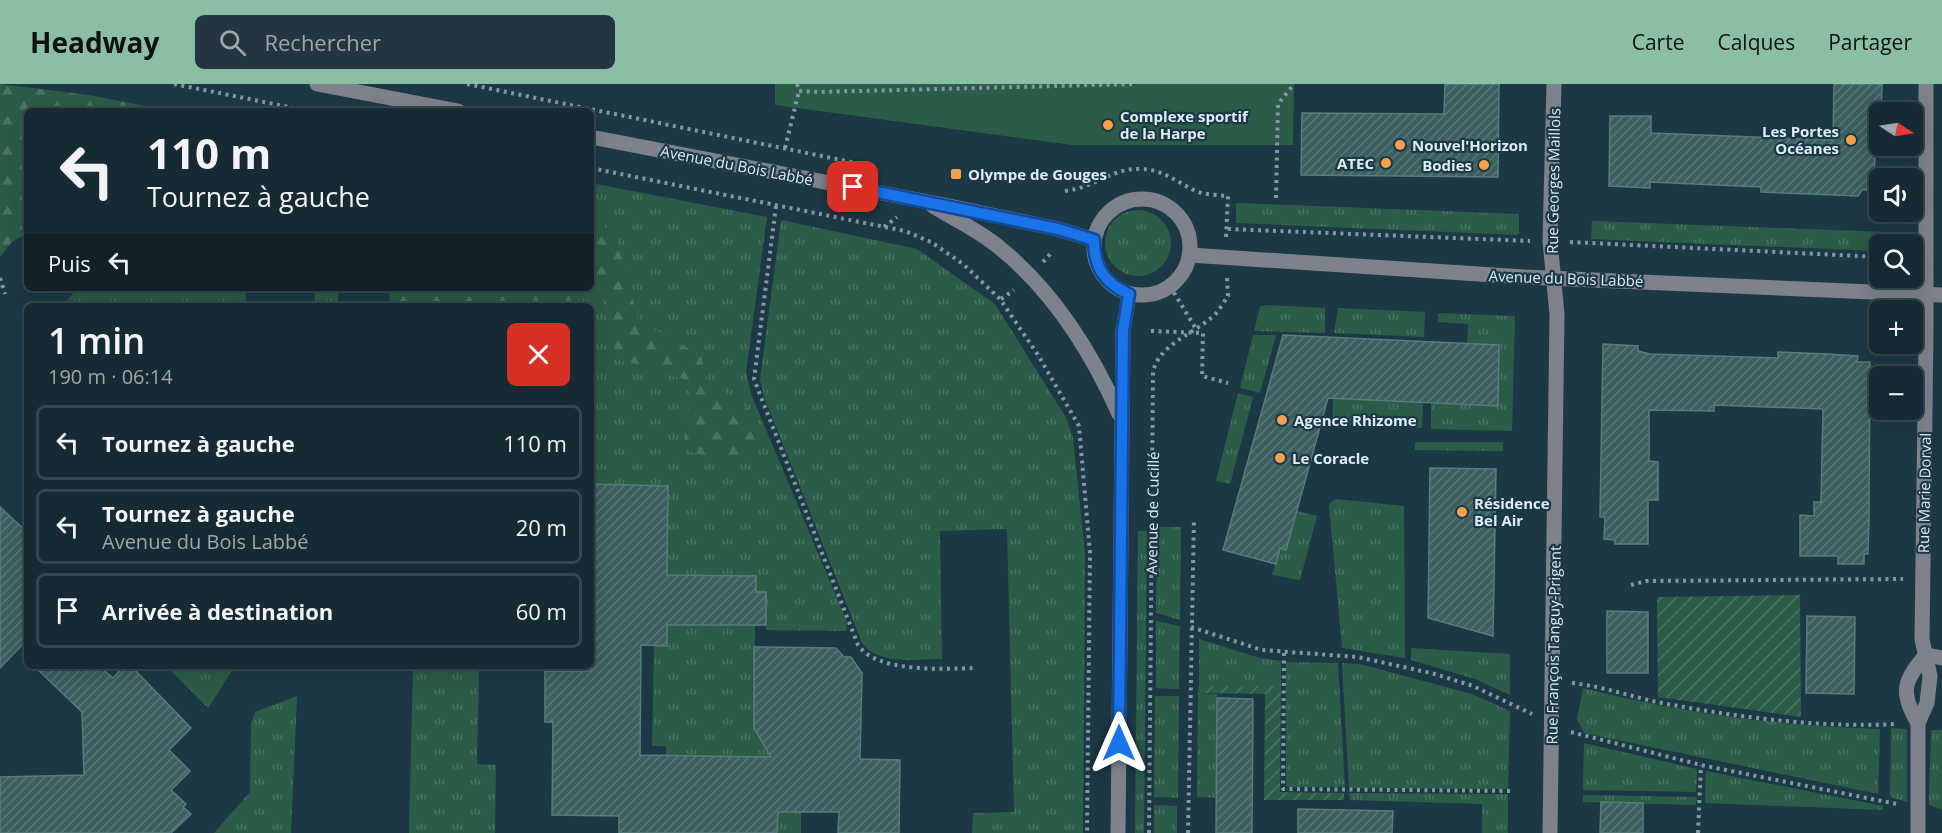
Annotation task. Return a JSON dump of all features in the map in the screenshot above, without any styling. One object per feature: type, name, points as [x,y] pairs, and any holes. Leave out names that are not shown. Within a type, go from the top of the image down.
[{"type":"street","points":[[317,84],[442,108]]},
{"type":"street","name":"Rue Georges Maillols","points":[[1553,278],[1550,242],[1554,84]]},
{"type":"street","name":"Rue Marie Dorval","points":[[1918,833],[1918,723],[1927,703],[1930,676],[1922,639],[1926,84]]},
{"type":"street","name":"Avenue du Bois Labbé","points":[[594,138],[923,200],[1058,229],[1094,240]]},
{"type":"street","points":[[1134,199],[1149,199],[1164,203],[1176,212],[1185,225],[1190,239],[1190,255],[1183,272],[1170,286],[1158,293],[1129,294],[1116,289],[1098,268],[1094,254],[1094,240],[1098,225],[1107,213],[1119,204],[1134,199]]},
{"type":"street","points":[[923,200],[999,247],[1053,300],[1104,380],[1122,419]]},
{"type":"street","name":"Avenue du Bois Labbé","points":[[1190,255],[1553,278],[1942,295]]},
{"type":"street","name":"Rue François Tanguy-Prigent","points":[[1550,833],[1557,326],[1553,278]]},
{"type":"street","name":"Avenue de Cucillé","points":[[1118,833],[1123,331],[1129,294]]},
{"type":"street","points":[[1926,655],[1942,658]]},
{"type":"street","name":"Rue Marie Dorval","points":[[1918,723],[1906,703],[1909,674],[1926,655]]},
{"type":"path","points":[[174,84],[294,108]]},
{"type":"path","points":[[467,84],[586,108]]},
{"type":"path","points":[[785,148],[799,91],[796,84]]},
{"type":"path","points":[[799,91],[1136,84]]},
{"type":"path","points":[[1276,198],[1278,104],[1294,84]]},
{"type":"path","points":[[594,110],[876,167],[886,193]]},
{"type":"path","points":[[594,169],[905,231],[931,242],[963,264],[1000,299],[1038,355],[1079,426],[1090,553],[1087,833]]},
{"type":"path","name":"Avenue de Cucillé","points":[[1065,190],[1089,187],[1122,171],[1153,170],[1171,176],[1198,192],[1228,196],[1226,259],[1228,296],[1213,316],[1159,355],[1153,372],[1149,833]]},
{"type":"path","points":[[776,206],[754,379],[858,645],[864,655],[914,669],[974,668]]},
{"type":"path","points":[[0,278],[5,294]]},
{"type":"path","points":[[1170,286],[1196,329]]},
{"type":"path","points":[[1000,299],[1009,295]]},
{"type":"path","points":[[1151,331],[1203,333],[1202,376],[1228,383]]},
{"type":"path","points":[[1188,833],[1194,518]]},
{"type":"path","points":[[1631,585],[1646,581],[1922,579]]},
{"type":"path","points":[[1191,627],[1262,650],[1358,657],[1424,672],[1473,686],[1521,708]]},
{"type":"path","points":[[1284,653],[1283,789],[1514,792]]},
{"type":"path","points":[[1583,684],[1658,702],[1763,718],[1867,725],[1918,723]]},
{"type":"path","points":[[1585,738],[1701,765],[1918,808]]},
{"type":"path","points":[[1698,833],[1701,765]]},
{"type":"green space","points":[[0,84],[89,95],[156,108],[24,108],[24,235],[11,243],[0,257]]},
{"type":"green space","name":"Complexe sportif de la Harpe","points":[[775,84],[1294,84],[1293,145],[1072,145],[775,105]]},
{"type":"green space","points":[[594,184],[767,217],[746,372],[751,394],[847,622],[846,631],[766,630],[766,593],[756,592],[756,576],[667,575],[668,486],[594,484],[594,303],[414,303],[416,291],[594,291]]},
{"type":"green space","points":[[1236,203],[1519,214],[1519,235],[1236,223]]},
{"type":"green space","points":[[1144,210],[1162,219],[1169,230],[1171,243],[1169,256],[1162,267],[1151,274],[1132,276],[1114,267],[1107,256],[1105,237],[1114,219],[1125,212]]},
{"type":"green space","points":[[594,216],[616,239],[639,321],[701,355],[707,383],[721,389],[757,415],[759,433],[746,461],[712,459],[683,449],[691,382],[648,366],[620,361],[608,332],[603,296],[594,289]]},
{"type":"green space","points":[[781,220],[917,249],[995,304],[1065,416],[1073,437],[1085,555],[1083,833],[972,833],[973,813],[1014,812],[1007,529],[940,531],[942,659],[899,660],[889,658],[870,650],[862,643],[765,399],[760,380]]},
{"type":"green space","points":[[1592,221],[1887,232],[1887,234],[1869,234],[1869,251],[1591,239]]},
{"type":"green space","points":[[75,291],[246,291],[246,303],[65,303]]},
{"type":"green space","points":[[315,291],[338,291],[338,303],[315,303]]},
{"type":"green space","points":[[389,291],[582,291],[576,303],[390,303]]},
{"type":"green space","points":[[1264,305],[1325,308],[1325,333],[1254,331],[1260,307]]},
{"type":"green space","points":[[1338,308],[1425,312],[1424,337],[1334,333]]},
{"type":"green space","points":[[1438,313],[1515,316],[1512,431],[1431,429],[1431,402],[1498,405],[1499,345],[1467,344],[1468,324],[1438,322]]},
{"type":"green space","points":[[1253,335],[1276,335],[1260,393],[1240,388]]},
{"type":"green space","points":[[1238,393],[1253,397],[1230,484],[1216,481]]},
{"type":"green space","points":[[1333,398],[1423,402],[1422,428],[1332,425]]},
{"type":"green space","points":[[1415,442],[1503,442],[1503,451],[1415,450]]},
{"type":"green space","points":[[1335,499],[1404,506],[1405,658],[1342,648],[1329,505]]},
{"type":"green space","points":[[1297,511],[1317,516],[1300,580],[1272,575],[1280,548],[1286,549]]},
{"type":"green space","points":[[1157,527],[1181,527],[1180,620],[1156,613]]},
{"type":"green space","points":[[1138,531],[1147,531],[1144,833],[1135,833]]},
{"type":"green space","points":[[1800,595],[1801,717],[1658,697],[1657,597]]},
{"type":"green space","points":[[1156,621],[1180,626],[1179,689],[1156,688]]},
{"type":"green space","points":[[667,625],[755,625],[754,728],[792,784],[748,757],[666,756],[666,746],[652,746],[654,646],[667,646]]},
{"type":"green space","points":[[1199,639],[1260,658],[1281,661],[1281,686],[1199,686]]},
{"type":"green space","points":[[1411,648],[1510,654],[1510,695],[1475,679],[1411,660]]},
{"type":"green space","points":[[1286,662],[1338,663],[1345,787],[1286,787]]},
{"type":"green space","points":[[1342,663],[1360,664],[1472,694],[1510,711],[1508,789],[1349,788]]},
{"type":"green space","points":[[169,669],[233,669],[208,708]]},
{"type":"green space","points":[[413,669],[479,669],[477,764],[496,765],[495,833],[409,833]]},
{"type":"green space","points":[[1199,686],[1281,686],[1280,792],[1344,793],[1344,800],[1264,800],[1265,694],[1198,693]]},
{"type":"green space","points":[[1583,688],[1657,705],[1730,717],[1805,725],[1880,729],[1878,794],[1584,733],[1577,719]]},
{"type":"green space","points":[[1198,693],[1217,694],[1216,798],[1197,797]]},
{"type":"green space","points":[[297,696],[291,833],[214,833],[250,792],[251,724],[255,712]]},
{"type":"green space","points":[[1155,696],[1179,696],[1178,798],[1154,797]]},
{"type":"green space","points":[[1891,728],[1907,729],[1907,802],[1890,797]]},
{"type":"green space","points":[[1931,730],[1942,730],[1942,810],[1929,805]]},
{"type":"green space","points":[[1584,743],[1697,769],[1696,792],[1583,790]]},
{"type":"green space","points":[[1706,771],[1883,806],[1883,810],[1705,803]]},
{"type":"green space","points":[[1349,793],[1508,794],[1508,833],[1482,833],[1482,804],[1350,800]]},
{"type":"green space","points":[[1583,795],[1697,797],[1696,805],[1583,802]]},
{"type":"green space","points":[[1154,805],[1177,806],[1177,833],[1154,833]]},
{"type":"green space","points":[[778,812],[801,812],[801,833],[778,833]]},
{"type":"building","name":"Nouvel'Horizon","points":[[1445,84],[1499,84],[1498,177],[1301,175],[1302,113],[1444,114]]},
{"type":"building","name":"Les Portes Océanes","points":[[1834,84],[1882,84],[1881,102],[1869,102],[1869,156],[1875,156],[1875,168],[1869,168],[1869,190],[1862,190],[1858,196],[1761,192],[1761,187],[1650,182],[1650,188],[1609,186],[1610,116],[1651,116],[1651,133],[1833,140]]},
{"type":"building","name":"Le Coracle","points":[[1283,335],[1499,345],[1498,406],[1328,398],[1286,550],[1280,548],[1276,564],[1223,550]]},
{"type":"building","points":[[1603,344],[1638,346],[1638,351],[1650,354],[1778,358],[1778,352],[1858,356],[1857,362],[1870,362],[1868,554],[1864,554],[1864,564],[1838,564],[1838,556],[1800,556],[1800,515],[1814,516],[1814,502],[1821,502],[1823,409],[1714,405],[1714,411],[1649,410],[1649,461],[1658,462],[1658,500],[1648,500],[1648,544],[1615,544],[1615,540],[1604,539],[1605,517],[1600,517]]},
{"type":"building","name":"Résidence Bel Air","points":[[1430,468],[1496,469],[1493,636],[1428,618]]},
{"type":"building","points":[[594,484],[668,486],[667,575],[756,576],[756,592],[766,592],[766,625],[667,625],[667,646],[641,645],[640,755],[771,757],[754,728],[754,647],[836,648],[844,657],[851,657],[862,673],[860,759],[900,760],[899,833],[838,833],[839,812],[778,812],[777,833],[619,833],[619,816],[552,815],[553,722],[545,722],[545,671],[591,671],[594,669]]},
{"type":"building","points":[[0,507],[24,529],[24,643],[0,668]]},
{"type":"building","points":[[1607,611],[1648,612],[1648,673],[1607,673]]},
{"type":"building","points":[[1807,616],[1855,617],[1854,694],[1806,693]]},
{"type":"building","points":[[37,669],[102,669],[113,678],[121,669],[134,669],[191,728],[169,750],[190,771],[171,790],[186,804],[183,807],[191,814],[171,833],[0,833],[0,777],[84,775],[82,712]]},
{"type":"building","points":[[1217,698],[1253,699],[1252,833],[1216,833]]},
{"type":"building","points":[[1601,802],[1643,803],[1643,833],[1600,833]]},
{"type":"building","points":[[1298,809],[1393,811],[1392,833],[1298,833]]},
{"type":"place","name":"Complexe sportif de la Harpe","points":[[1108,125]]},
{"type":"place","name":"Les Portes Océanes","points":[[1851,140]]},
{"type":"place","name":"Nouvel'Horizon","points":[[1400,145]]},
{"type":"place","name":"ATEC","points":[[1386,163]]},
{"type":"place","name":"Bodies","points":[[1484,165]]},
{"type":"place","name":"Olympe de Gouges","points":[[956,174]]},
{"type":"place","name":"Agence Rhizome","points":[[1282,420]]},
{"type":"place","name":"Le Coracle","points":[[1280,458]]},
{"type":"place","name":"Résidence Bel Air","points":[[1462,512]]},
{"type":"route","points":[[853,187],[1058,229],[1094,240],[1094,254],[1098,268],[1116,289],[1129,294],[1123,331],[1119,743]]}]
